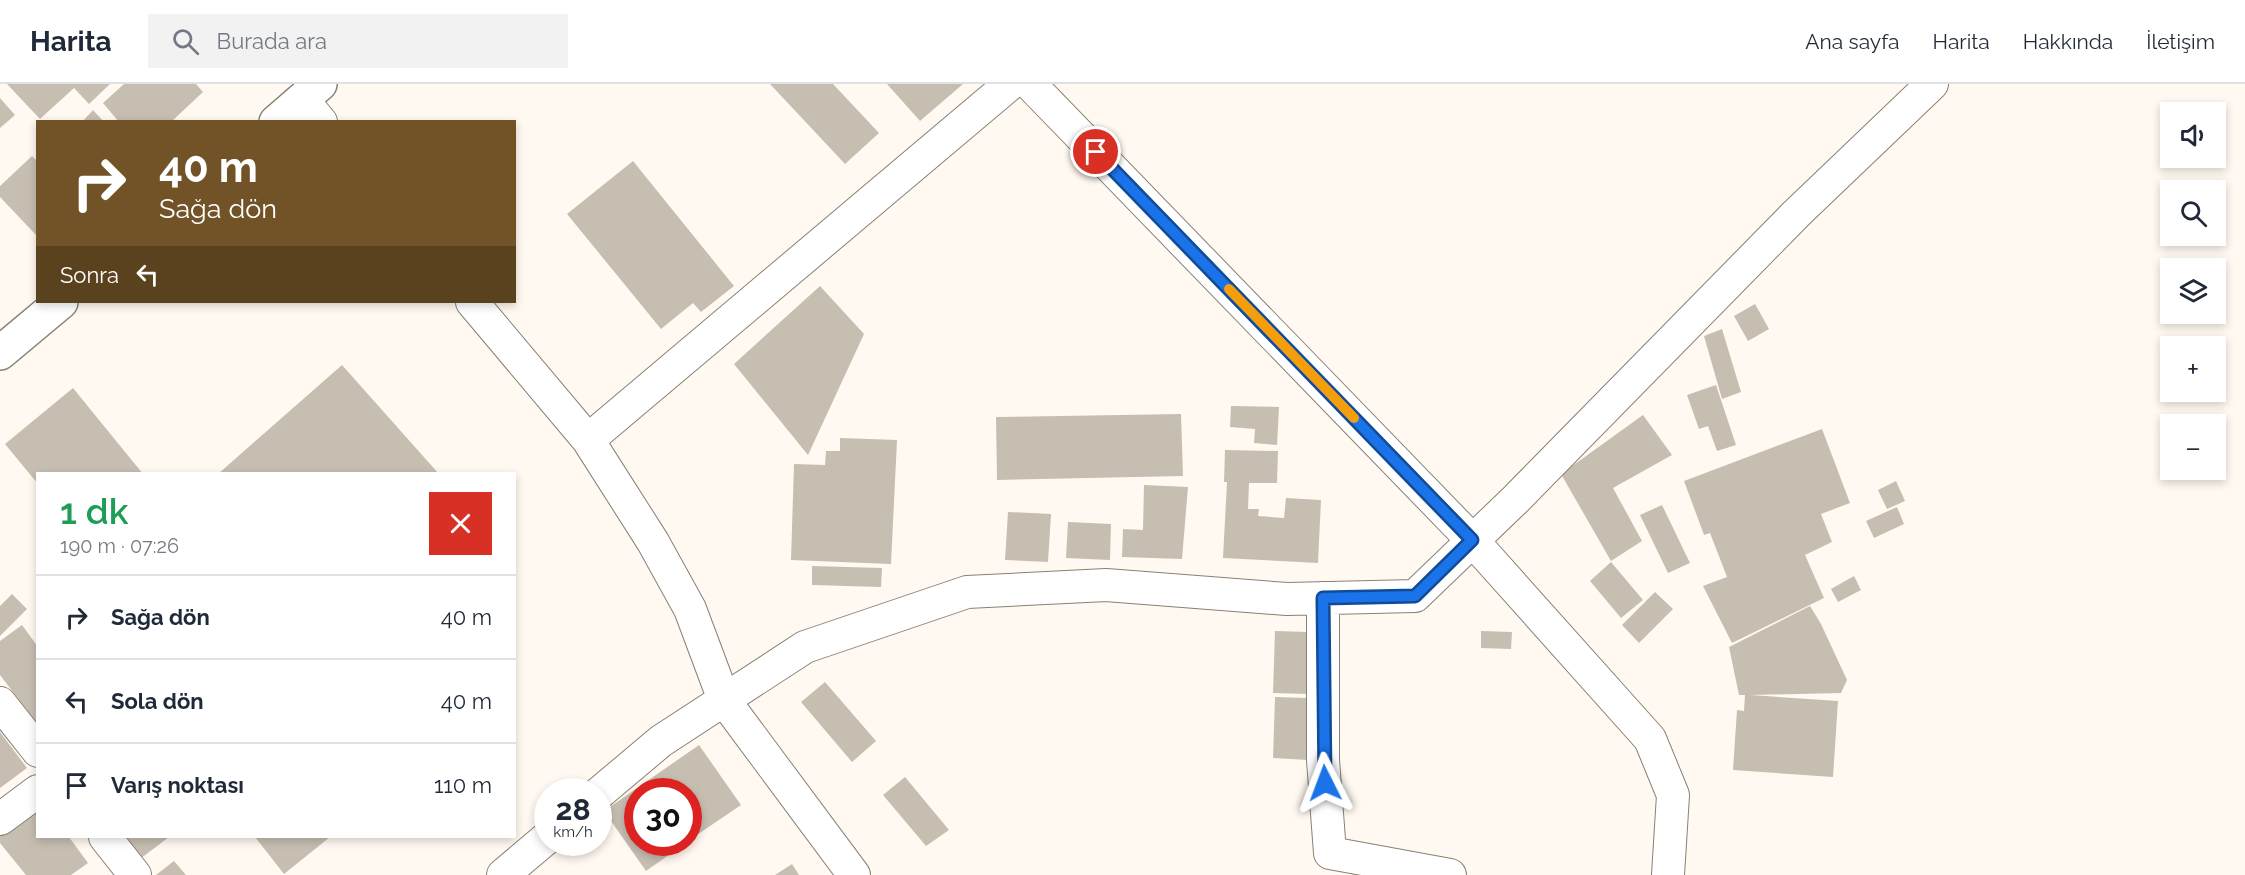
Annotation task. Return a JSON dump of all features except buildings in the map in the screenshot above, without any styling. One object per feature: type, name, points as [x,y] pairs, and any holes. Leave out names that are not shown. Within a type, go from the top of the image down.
[{"type":"main road","points":[[280,120],[314,102]]},
{"type":"main road","points":[[0,353],[60,303]]},
{"type":"street","points":[[588,440],[1010,84]]},
{"type":"street","points":[[1030,84],[1472,540],[1650,739],[1673,795],[1668,875]]},
{"type":"street","points":[[612,782],[661,741],[805,647],[968,592],[1106,585],[1287,599],[1415,596],[1516,499],[1915,90]]},
{"type":"street","points":[[473,303],[588,440],[652,542],[690,609],[724,700],[854,875]]},
{"type":"street","points":[[1323,598],[1323,760],[1330,853],[1450,875]]},
{"type":"street","points":[[0,703],[36,748]]},
{"type":"street","points":[[0,819],[36,792]]},
{"type":"street","points":[[106,838],[135,875]]},
{"type":"street","points":[[503,875],[534,849]]},
{"type":"slow traffic","points":[[1229,289],[1354,418]]},
{"type":"route","points":[[1096,152],[1472,540],[1415,596],[1323,598],[1325,783]]}]
